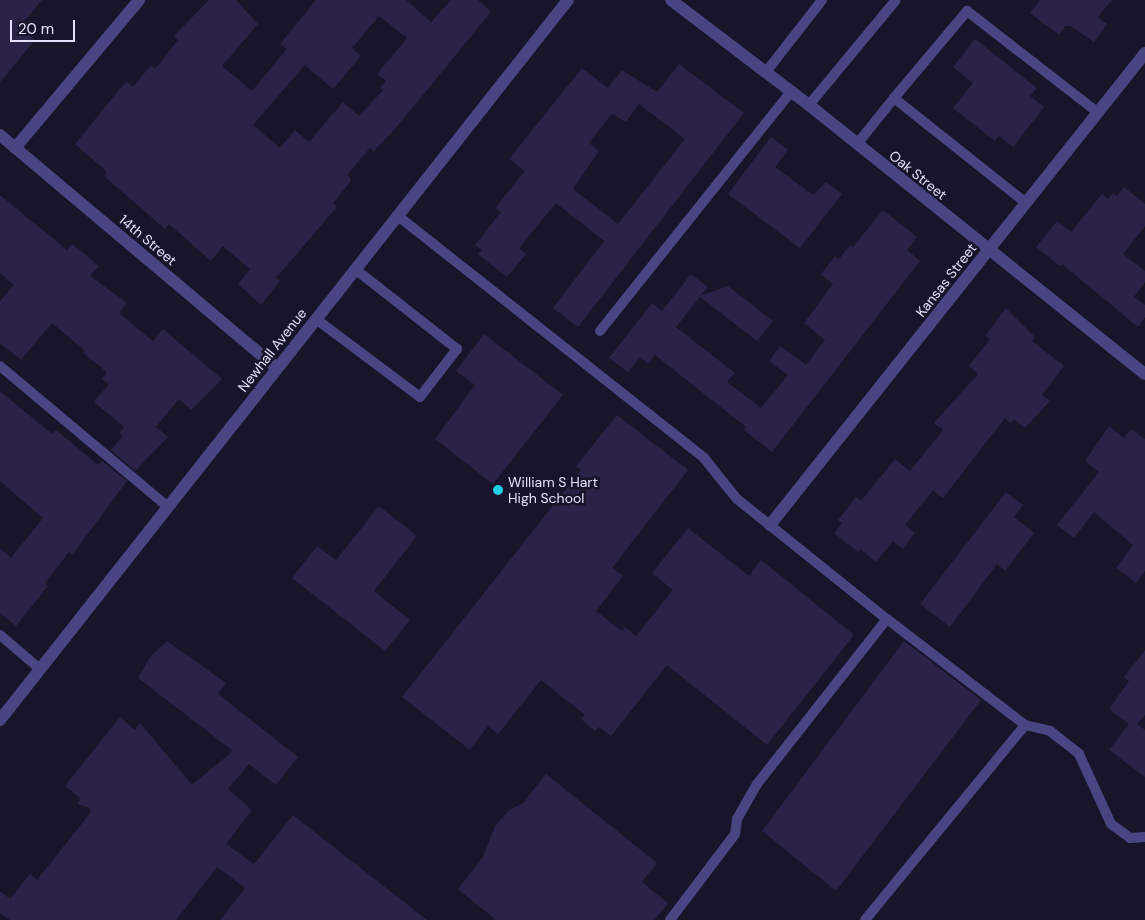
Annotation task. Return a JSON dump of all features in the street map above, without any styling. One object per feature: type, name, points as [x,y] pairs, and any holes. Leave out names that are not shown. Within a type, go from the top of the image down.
[{"type":"street","points":[[15,148],[139,0]]},
{"type":"street","name":"Newhall Avenue","points":[[0,720],[568,0]]},
{"type":"street","name":"Oak Street","points":[[671,0],[809,105],[988,251],[1145,374]]},
{"type":"street","name":"Kansas Street","points":[[770,526],[1145,53]]},
{"type":"street","name":"14th Street","points":[[0,135],[277,368]]},
{"type":"lane","points":[[766,72],[822,0]]},
{"type":"lane","points":[[809,105],[896,0]]},
{"type":"lane","points":[[857,144],[967,11],[1097,112]]},
{"type":"lane","points":[[600,331],[790,92]]},
{"type":"lane","points":[[894,98],[1026,203]]},
{"type":"lane","points":[[398,216],[704,458],[737,499],[887,619],[1025,724],[1050,731],[1078,754],[1111,824],[1130,838],[1145,837]]},
{"type":"lane","points":[[316,319],[420,397],[457,348],[355,269]]},
{"type":"lane","points":[[0,366],[168,507]]},
{"type":"lane","points":[[670,920],[735,834],[737,819],[757,784],[887,619]]},
{"type":"lane","points":[[0,636],[40,669]]},
{"type":"lane","points":[[865,920],[1025,724]]},
{"type":"building","points":[[0,0],[42,0],[19,27],[35,40],[0,82]]},
{"type":"building","points":[[209,0],[236,0],[258,24],[222,66],[252,91],[287,49],[280,44],[316,0],[406,0],[431,22],[451,0],[478,0],[491,12],[395,129],[374,151],[370,148],[348,174],[351,181],[333,203],[337,207],[276,278],[280,281],[261,305],[238,284],[250,269],[223,246],[211,261],[169,224],[165,229],[104,176],[107,172],[75,144],[123,85],[127,82],[133,87],[151,65],[155,69],[178,40],[174,36]],"holes":[[[379,16],[407,38],[377,74],[386,81],[380,87],[383,90],[359,116],[343,102],[309,142],[295,130],[280,148],[253,125],[305,65],[333,89],[361,56],[352,48]]]},
{"type":"building","points":[[1040,0],[1112,0],[1098,17],[1107,24],[1094,42],[1070,26],[1065,26],[1059,35],[1030,13]]},
{"type":"building","points":[[975,39],[1037,88],[1030,96],[1044,107],[1013,147],[999,136],[995,141],[953,108],[973,83],[953,67]]},
{"type":"building","points":[[679,64],[744,113],[578,327],[553,308],[604,241],[556,203],[519,248],[526,254],[507,277],[478,254],[482,250],[475,245],[501,212],[495,208],[525,171],[509,159],[582,68],[608,88],[622,70],[657,92]],"holes":[[[639,104],[685,139],[618,224],[573,189],[599,151],[589,143],[612,114],[626,122]]]},
{"type":"building","points":[[771,137],[788,150],[775,167],[813,195],[826,182],[842,194],[800,248],[728,194]]},
{"type":"building","points":[[1124,187],[1145,204],[1145,226],[1123,254],[1145,271],[1145,282],[1134,297],[1145,305],[1145,317],[1138,327],[1062,264],[1060,266],[1036,247],[1057,221],[1071,232],[1102,194],[1108,199],[1113,193],[1117,196]]},
{"type":"building","points":[[0,195],[67,250],[72,244],[99,266],[90,276],[127,303],[119,313],[153,341],[163,329],[222,379],[191,410],[179,399],[156,427],[168,437],[135,471],[111,450],[123,436],[119,433],[124,427],[94,402],[109,384],[102,379],[107,372],[83,353],[85,351],[52,323],[21,360],[0,343],[0,301],[14,285],[0,273]]},
{"type":"building","points":[[883,210],[917,237],[907,250],[920,261],[772,452],[744,430],[746,427],[655,355],[648,364],[640,357],[628,372],[609,358],[652,303],[662,311],[691,274],[708,287],[700,296],[728,286],[773,321],[757,341],[700,297],[676,327],[735,373],[727,382],[761,408],[788,375],[769,361],[780,346],[806,365],[825,340],[804,323],[833,284],[821,274],[835,256],[839,259],[850,245],[853,247]]},
{"type":"building","points":[[1006,308],[1035,337],[1032,341],[1064,366],[1042,395],[1050,401],[1025,428],[1014,419],[1011,423],[1005,418],[943,498],[933,490],[905,525],[915,533],[903,549],[893,541],[876,562],[860,549],[858,552],[834,533],[842,523],[838,520],[856,497],[861,501],[895,459],[910,471],[943,430],[934,423],[978,374],[969,366],[990,339],[985,336]]},
{"type":"building","points":[[484,334],[563,395],[493,484],[435,439],[475,385],[456,371]]},
{"type":"building","points":[[0,391],[52,434],[56,430],[98,465],[102,461],[127,481],[72,555],[69,552],[45,583],[48,586],[16,626],[0,613],[0,548],[11,558],[43,518],[0,481]]},
{"type":"building","points":[[617,415],[688,470],[612,568],[623,576],[596,611],[622,631],[625,627],[636,636],[673,590],[652,573],[688,528],[749,576],[761,560],[854,635],[767,745],[667,665],[611,736],[599,727],[595,731],[581,719],[585,715],[541,680],[498,734],[488,726],[470,750],[402,697],[581,470],[576,466]]},
{"type":"building","points":[[1109,426],[1124,438],[1131,429],[1145,439],[1145,571],[1136,583],[1116,568],[1133,545],[1094,512],[1074,538],[1057,525],[1099,472],[1085,461]]},
{"type":"building","points":[[1006,492],[1023,505],[1014,517],[1034,533],[1005,571],[997,564],[950,627],[920,604]]},
{"type":"building","points":[[379,506],[417,536],[374,591],[410,620],[385,651],[292,578],[317,546],[336,560]]},
{"type":"building","points":[[167,641],[226,683],[218,694],[298,757],[276,785],[249,764],[228,789],[252,810],[226,844],[254,864],[293,815],[427,920],[220,920],[245,888],[217,867],[176,920],[10,920],[0,913],[0,891],[10,899],[30,874],[37,880],[91,812],[89,808],[77,804],[81,799],[65,786],[120,717],[135,730],[140,723],[192,785],[233,751],[138,678],[150,657]]},
{"type":"building","points":[[904,641],[981,700],[836,891],[762,831]]},
{"type":"building","points":[[1145,650],[1145,715],[1137,724],[1145,730],[1145,777],[1109,750],[1129,724],[1109,709],[1129,681],[1124,677]]},
{"type":"building","points":[[546,774],[657,863],[642,882],[668,903],[654,920],[496,920],[458,889],[483,857],[495,826],[509,810],[523,803]]},
{"type":"place","name":"William S Hart High School","points":[[498,490]]}]
